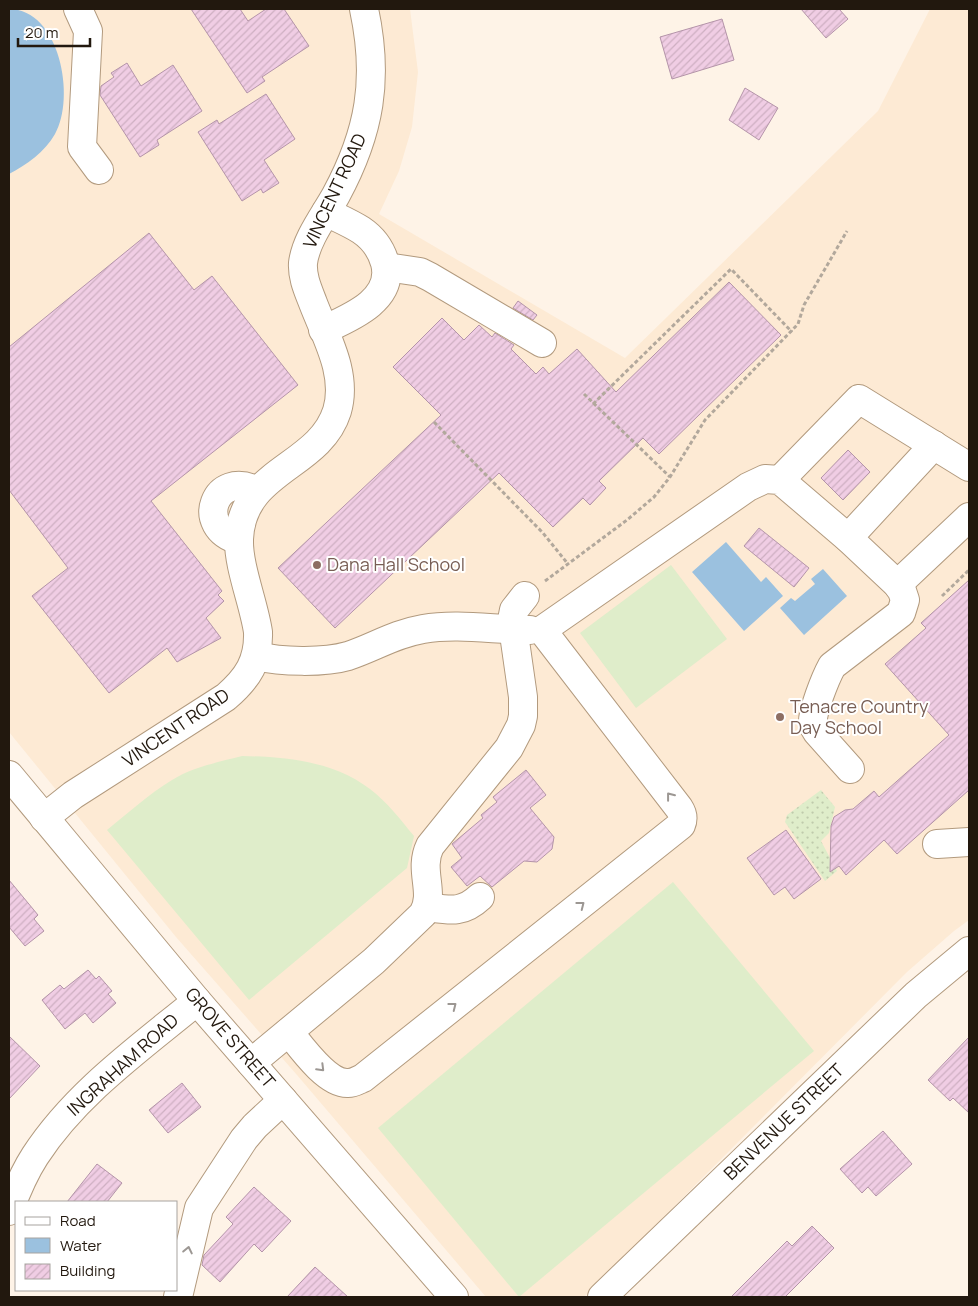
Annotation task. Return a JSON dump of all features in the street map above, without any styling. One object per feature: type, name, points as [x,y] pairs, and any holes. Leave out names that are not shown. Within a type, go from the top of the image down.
[{"type":"street","points":[[78,9],[88,31],[82,147],[99,170]]},
{"type":"street","name":"VINCENT ROAD","points":[[44,818],[72,796],[226,697],[244,680],[257,656],[259,645],[258,632],[239,552],[240,528],[257,491],[267,481],[301,458],[312,447],[330,426],[336,414],[339,401],[339,374],[305,283],[303,262],[312,238],[344,180],[364,131],[369,108],[371,59],[364,9]]},
{"type":"street","points":[[323,330],[357,314],[377,296],[386,278],[383,254],[369,236],[360,229],[326,212]]},
{"type":"street","points":[[386,267],[420,272],[542,343]]},
{"type":"street","points":[[780,480],[859,399],[969,467]]},
{"type":"street","points":[[848,538],[934,445]]},
{"type":"street","points":[[257,656],[279,659],[334,660],[363,650],[385,639],[421,629],[456,627],[542,630],[748,487],[765,479],[780,480],[848,538],[897,584],[905,600],[901,613],[832,666],[827,676],[814,717],[814,725],[817,732],[850,769]]},
{"type":"street","points":[[897,584],[969,517]]},
{"type":"street","points":[[251,1063],[385,951],[417,921],[427,907],[425,860],[430,846],[509,748],[521,725],[523,697],[512,620],[514,610],[525,596]]},
{"type":"street","points":[[289,1032],[328,1075],[346,1083],[355,1082],[681,825],[683,814],[679,808],[542,630]]},
{"type":"street","name":"GROVE STREET","points":[[9,775],[197,1000],[454,1297]]},
{"type":"street","points":[[937,844],[969,842]]},
{"type":"street","points":[[427,907],[460,910],[468,907],[480,898]]},
{"type":"street","name":"BENVENUE STREET","points":[[602,1297],[916,995],[969,951]]},
{"type":"street","name":"INGRAHAM ROAD","points":[[9,1211],[14,1183],[45,1141],[78,1103],[197,1000]]},
{"type":"street","points":[[178,1297],[198,1208],[244,1139],[283,1100]]},
{"type":"path","points":[[525,596],[642,509],[654,497],[670,478],[698,431],[713,411],[798,324],[809,296],[847,231]]},
{"type":"path","points":[[593,404],[731,269],[792,332]]},
{"type":"path","points":[[584,394],[670,478]]},
{"type":"path","points":[[434,422],[543,533],[568,564]]},
{"type":"path","points":[[942,596],[969,570]]},
{"type":"shaded area","points":[[9,9],[410,9],[418,72],[412,127],[399,171],[379,214],[625,358],[878,111],[930,9],[969,9],[969,920],[907,972],[584,1297],[486,1297],[297,1075],[176,937],[9,732]]},
{"type":"green space","points":[[671,565],[727,639],[636,708],[580,633]]},
{"type":"green space","points":[[242,756],[293,759],[341,772],[376,794],[414,836],[407,868],[249,1000],[107,830],[155,791],[180,775],[206,765]]},
{"type":"green space","points":[[821,790],[835,807],[829,833],[821,841],[837,871],[825,881],[785,822],[787,815]]},
{"type":"green space","points":[[673,882],[814,1051],[519,1297],[378,1128]]},
{"type":"water","points":[[9,9],[26,13],[41,23],[52,39],[59,58],[64,99],[61,118],[51,141],[35,157],[9,174]]},
{"type":"water","points":[[726,542],[761,582],[766,577],[783,596],[744,631],[692,572]]},
{"type":"water","points":[[823,569],[847,596],[804,635],[780,608],[791,598],[795,601],[815,584],[811,579]]},
{"type":"building","points":[[191,9],[240,9],[248,21],[266,9],[284,9],[309,46],[262,77],[265,81],[247,93]]},
{"type":"building","points":[[801,9],[839,9],[848,19],[826,38]]},
{"type":"building","points":[[722,19],[734,60],[672,79],[660,37]]},
{"type":"building","points":[[127,63],[141,86],[173,65],[202,111],[157,140],[159,145],[140,157],[100,95],[101,86],[114,77],[111,73]]},
{"type":"building","points":[[745,88],[778,108],[759,140],[729,120]]},
{"type":"building","points":[[266,94],[295,139],[264,160],[279,183],[263,193],[261,189],[242,201],[198,132],[217,120],[219,124]]},
{"type":"building","points":[[149,233],[194,290],[212,276],[298,385],[151,501],[222,591],[218,595],[224,601],[206,618],[221,638],[177,662],[167,648],[109,693],[32,596],[68,568],[9,490],[9,347]]},
{"type":"building","points":[[729,282],[781,335],[659,454],[643,438],[599,481],[606,488],[590,505],[583,498],[553,527],[499,473],[335,628],[278,568],[441,415],[393,367],[442,318],[464,340],[479,325],[492,337],[495,333],[514,345],[511,349],[536,374],[543,367],[549,374],[577,349],[616,392]]},
{"type":"building","points":[[518,301],[537,315],[533,320],[513,308]]},
{"type":"building","points":[[848,450],[870,472],[843,500],[821,478]]},
{"type":"building","points":[[759,528],[809,568],[794,587],[744,546]]},
{"type":"building","points":[[969,580],[969,790],[897,854],[884,840],[846,875],[839,866],[830,872],[831,826],[834,817],[845,810],[853,809],[874,791],[879,797],[949,735],[885,664],[926,628],[921,623]]},
{"type":"building","points":[[526,770],[546,795],[530,808],[554,837],[552,849],[537,862],[524,861],[492,887],[480,876],[467,886],[451,867],[462,858],[452,844],[483,818],[481,815],[497,802],[493,797]]},
{"type":"building","points":[[786,830],[821,879],[794,899],[785,887],[774,895],[747,858]]},
{"type":"building","points":[[9,880],[38,915],[34,919],[44,931],[25,946],[9,927]]},
{"type":"building","points":[[88,970],[96,979],[99,976],[112,991],[108,994],[116,1003],[93,1023],[85,1013],[65,1029],[42,1000],[60,985],[64,989]]},
{"type":"building","points":[[9,1036],[40,1066],[9,1099]]},
{"type":"building","points":[[969,1037],[969,1113],[953,1098],[950,1101],[928,1080]]},
{"type":"building","points":[[182,1083],[201,1107],[168,1133],[149,1110]]},
{"type":"building","points":[[883,1131],[912,1164],[876,1196],[868,1187],[862,1193],[840,1169]]},
{"type":"building","points":[[97,1164],[122,1183],[108,1201],[68,1201]]},
{"type":"building","points":[[254,1187],[291,1221],[262,1252],[254,1244],[220,1282],[202,1265],[204,1255],[233,1224],[226,1217]]},
{"type":"building","points":[[812,1226],[834,1248],[785,1297],[731,1297],[787,1241],[792,1246]]},
{"type":"building","points":[[315,1267],[348,1297],[287,1297]]},
{"type":"place","name":"Dana Hall School","points":[[317,565]]},
{"type":"place","name":"Tenacre Country Day School","points":[[780,717]]}]
